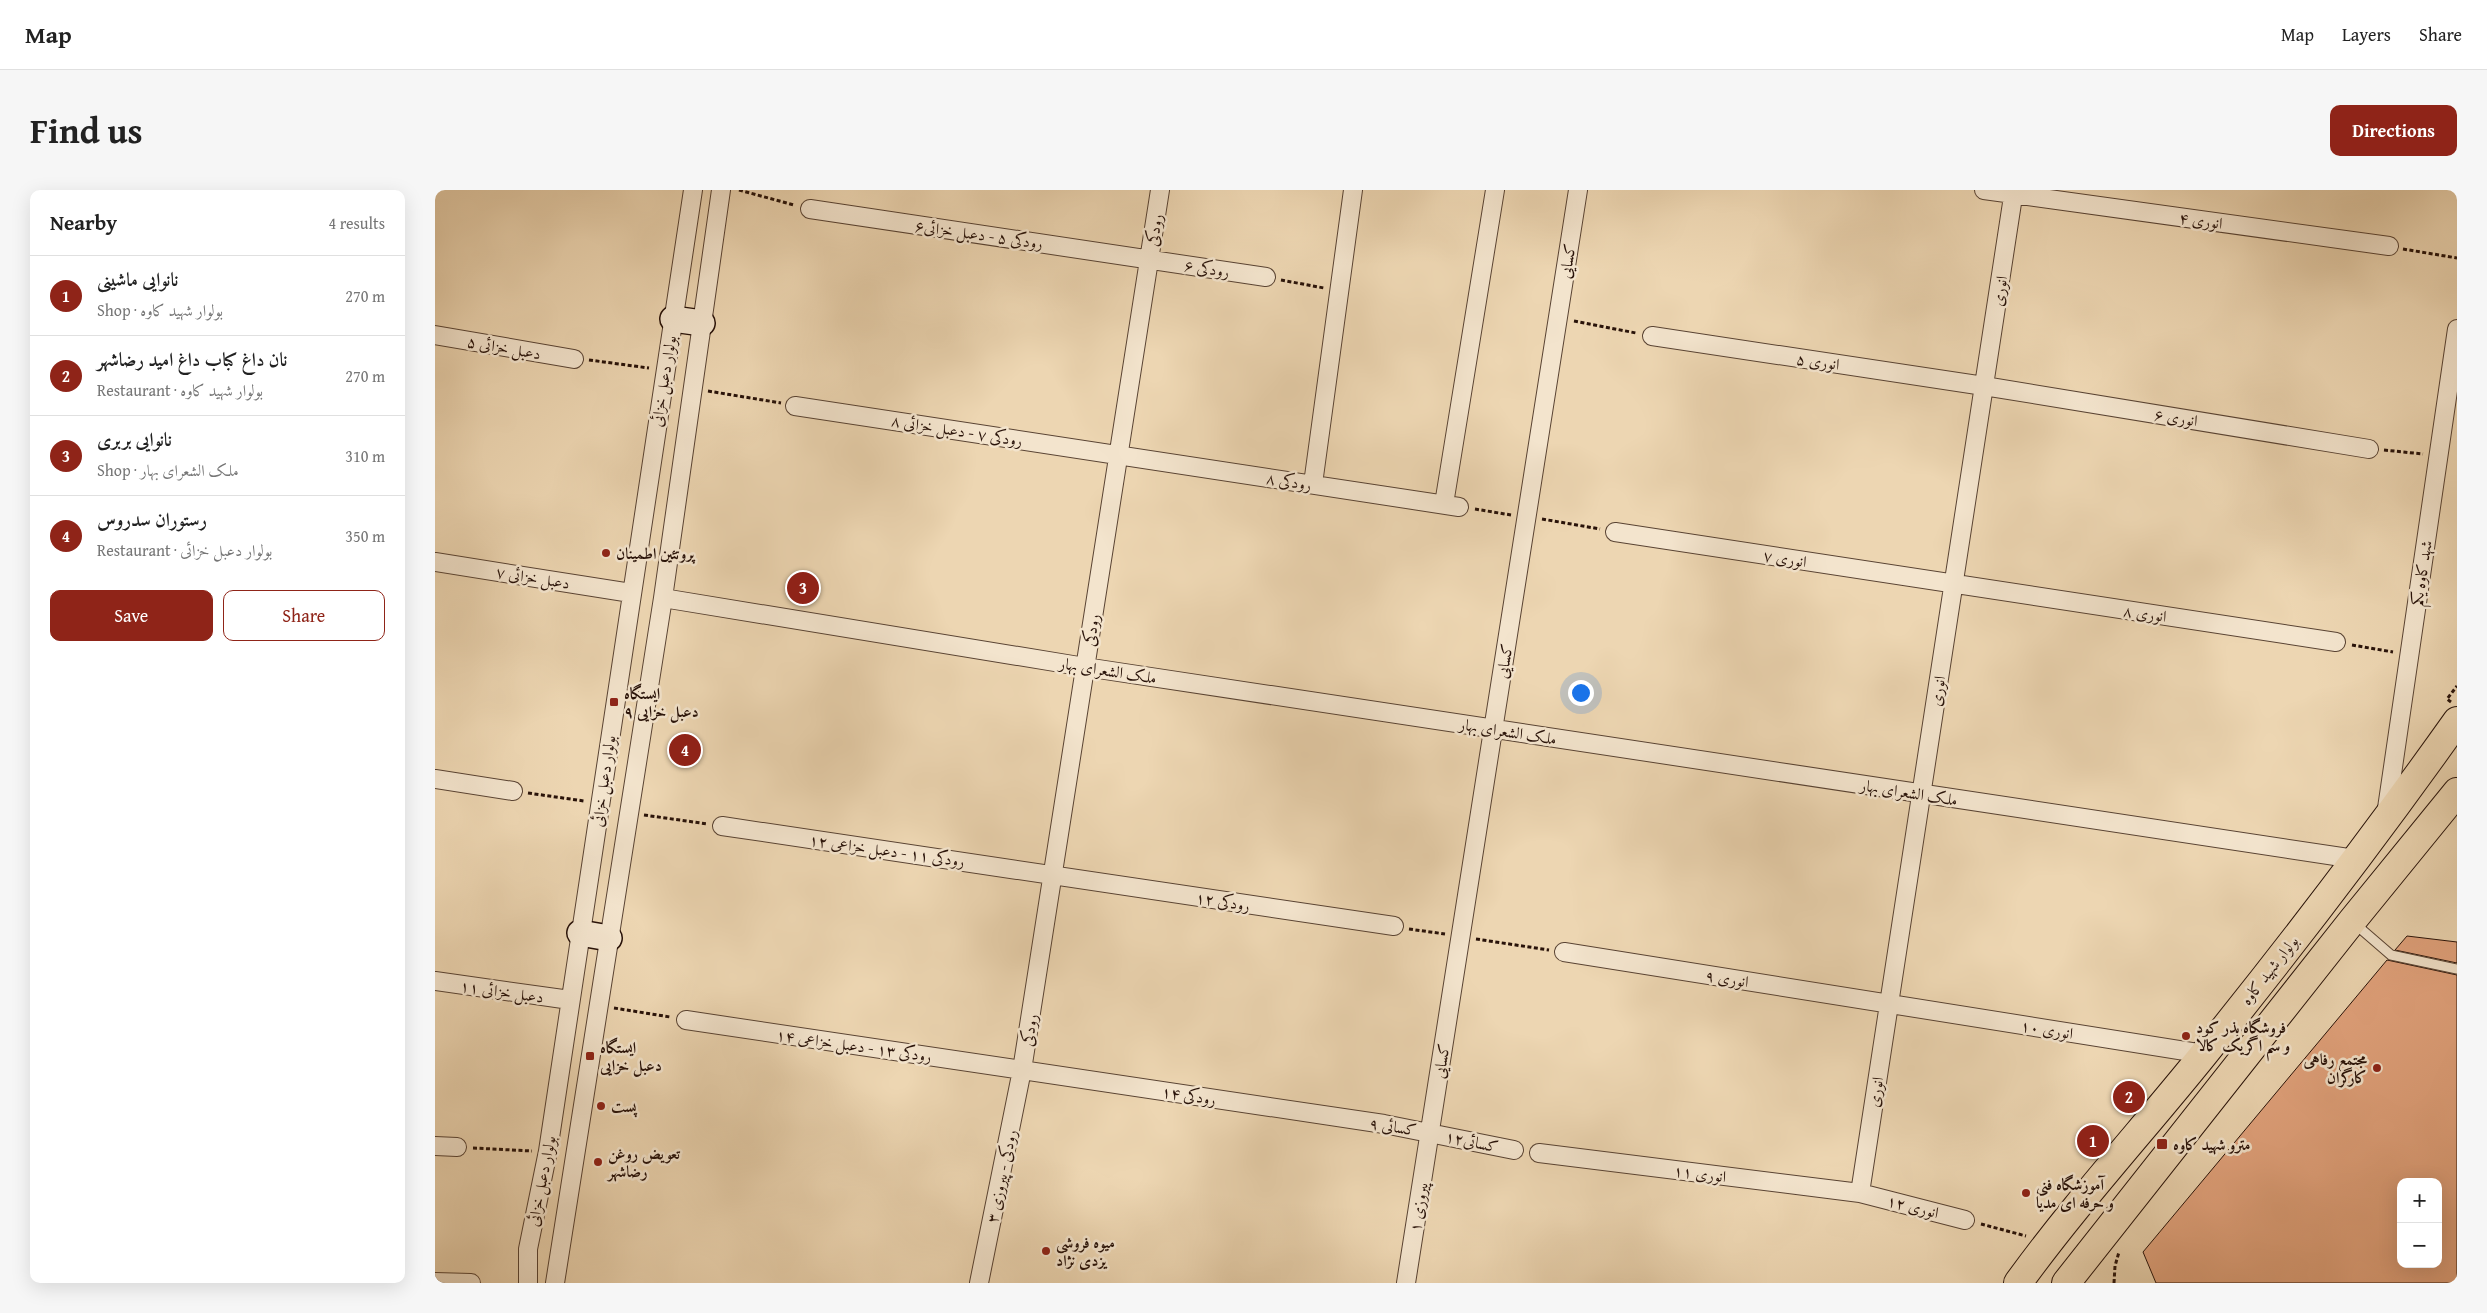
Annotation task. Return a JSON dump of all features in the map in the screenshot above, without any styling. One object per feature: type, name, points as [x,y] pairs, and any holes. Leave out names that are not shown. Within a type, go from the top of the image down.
[{"type":"main road","name":"بولوار شهید کاوه","points":[[2018,1283],[2048,1242],[2204,1054],[2448,738],[2452,710]]},
{"type":"main road","points":[[2066,1283],[2352,921],[2457,792]]},
{"type":"main road","points":[[2090,1283],[2093,1249]]},
{"type":"street","name":"بولوار دعبل خزائی","points":[[528,1283],[528,1249],[548,1151],[693,190]]},
{"type":"street","name":"بولوار دعبل خزائی","points":[[555,1283],[663,598],[721,190]]},
{"type":"street","name":"رودکی","points":[[1023,1070],[1160,190]]},
{"type":"street","points":[[1313,484],[1353,190]]},
{"type":"street","name":"رودکی ۸","points":[[1118,455],[1452,505],[1495,190]]},
{"type":"street","name":"کسایی","points":[[1430,1132],[1578,190]]},
{"type":"street","name":"انوری ۴","points":[[1984,190],[2014,192],[2389,246]]},
{"type":"street","name":"انوری","points":[[1860,1193],[2014,192]]},
{"type":"street","name":"رودکی ۵ - دعبل خزائی۶","points":[[809,209],[1149,259]]},
{"type":"street","name":"رودکی ۶","points":[[1149,259],[1266,277]]},
{"type":"street","points":[[673,318],[702,323]]},
{"type":"street","name":"شهد کاوه یکم","points":[[2386,818],[2408,655],[2457,329]]},
{"type":"street","name":"دعبل خزائی ۵","points":[[435,335],[574,358]]},
{"type":"street","name":"انوری ۵","points":[[1651,336],[1984,386]]},
{"type":"street","name":"انوری ۶","points":[[1984,386],[2369,449]]},
{"type":"street","name":"رودکی ۷ - دعبل خزائی ۸","points":[[795,406],[1118,455]]},
{"type":"street","name":"انوری ۷","points":[[1615,532],[1954,585]]},
{"type":"street","name":"دعبل خزائی ۷","points":[[435,562],[631,593]]},
{"type":"street","name":"انوری ۸","points":[[1954,585],[2336,642]]},
{"type":"street","name":"ملک الشعرای بهار","points":[[663,598],[1085,667],[2355,859]]},
{"type":"street","points":[[435,779],[513,791]]},
{"type":"street","name":"رودکی ۱۱ - دعبل خزاعی ۱۲","points":[[722,826],[1053,875]]},
{"type":"street","name":"رودکی ۱۲","points":[[1053,875],[1394,926]]},
{"type":"street","points":[[580,933],[609,938]]},
{"type":"street","name":"انوری ۹","points":[[1564,952],[1889,1004]]},
{"type":"street","name":"دعبل خزائی ۱۱","points":[[435,981],[570,1000]]},
{"type":"street","name":"انوری ۱۰","points":[[1889,1004],[2204,1054]]},
{"type":"street","name":"رودکی ۱۳ - دعبل خزاعی ۱۴","points":[[686,1020],[1023,1070]]},
{"type":"street","name":"رودکی ۱۴","points":[[1023,1070],[1357,1120]]},
{"type":"street","name":"رودکی - پیروزی ۳","points":[[979,1283],[1023,1070]]},
{"type":"street","name":"کسائی ۹","points":[[1357,1120],[1430,1132]]},
{"type":"street","name":"کسائی۱۲","points":[[1430,1132],[1514,1150]]},
{"type":"street","name":"پیروزی ۱","points":[[1406,1283],[1430,1132]]},
{"type":"street","points":[[435,1146],[457,1147]]},
{"type":"street","name":"انوری ۱۱","points":[[1539,1153],[1860,1193]]},
{"type":"street","name":"انوری ۱۲","points":[[1860,1193],[1965,1220]]},
{"type":"street","points":[[435,1282],[471,1283]]},
{"type":"lane","points":[[2352,921],[2391,955],[2457,970]]},
{"type":"path","points":[[739,190],[809,209]]},
{"type":"path","points":[[2389,246],[2457,258]]},
{"type":"path","points":[[1266,277],[1340,291]]},
{"type":"path","points":[[1558,318],[1651,336]]},
{"type":"path","points":[[574,358],[665,370]]},
{"type":"path","points":[[692,388],[795,406]]},
{"type":"path","points":[[2369,449],[2439,455]]},
{"type":"path","points":[[2336,642],[2408,655]]},
{"type":"path","points":[[2452,710],[2457,686]]},
{"type":"path","points":[[513,791],[599,803]]},
{"type":"path","points":[[629,813],[722,826]]},
{"type":"path","points":[[599,1006],[686,1020]]},
{"type":"path","points":[[457,1147],[548,1151]]},
{"type":"path","points":[[1965,1220],[2048,1242]]},
{"type":"building","points":[[2407,936],[2457,942],[2457,963],[2395,950]]},
{"type":"building","name":"مجتمع رفاهی کارگران","points":[[2387,960],[2457,975],[2457,1283],[2156,1283],[2143,1252]]},
{"type":"place","name":"پروتئین اطمینان","points":[[606,553]]},
{"type":"place","name":"نانوایی بربری","points":[[803,588]]},
{"type":"place","name":"ایستگاه دعبل خزایی ۹","points":[[614,702]]},
{"type":"place","name":"رستوران سدروس","points":[[685,750]]},
{"type":"place","name":"فروشگاه بذر کود و سم اگریک کالا","points":[[2186,1036]]},
{"type":"place","name":"ایستگاه دعبل خزایی","points":[[590,1056]]},
{"type":"place","name":"مجتمع رفاهی کارگران","points":[[2377,1068]]},
{"type":"place","name":"نان داغ کباب داغ امید رضاشهر","points":[[2129,1097]]},
{"type":"place","name":"پست","points":[[601,1106]]},
{"type":"place","name":"نانوایی ماشینی","points":[[2093,1141]]},
{"type":"place","name":"مترو شهید کاوه","points":[[2162,1144]]},
{"type":"place","name":"تعویض روغن رضاشهر","points":[[598,1162]]},
{"type":"place","name":"آموزشگاه فنی و حرفه ای مدیا","points":[[2026,1193]]},
{"type":"place","name":"میوه فروشی یزدی نژاد","points":[[1046,1251]]}]
